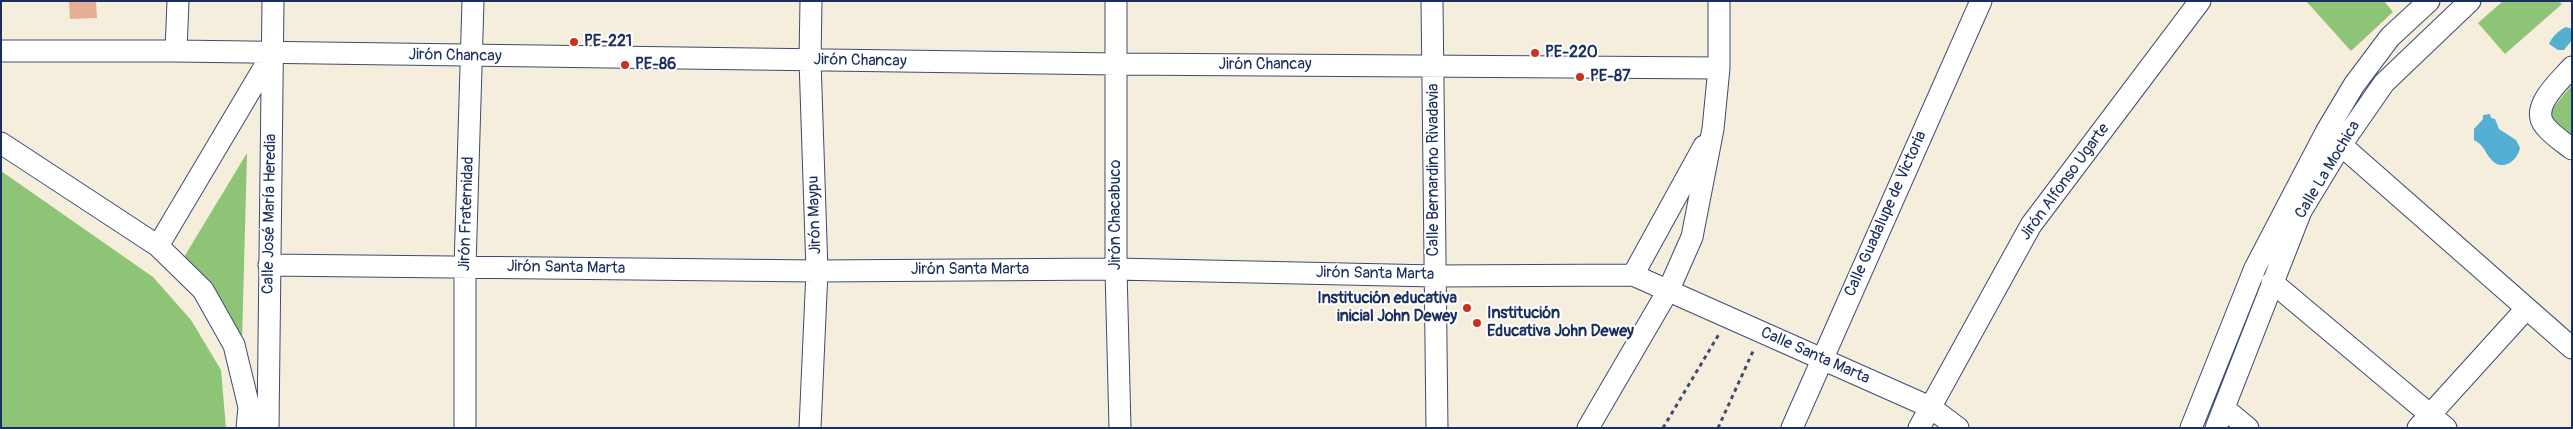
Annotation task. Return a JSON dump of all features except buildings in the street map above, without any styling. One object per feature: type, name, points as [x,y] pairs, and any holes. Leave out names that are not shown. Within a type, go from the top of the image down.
[{"type":"street","points":[[176,52],[178,1]]},
{"type":"street","name":"Calle José María Heredia","points":[[268,428],[273,1]]},
{"type":"street","name":"Jirón Fraternidad","points":[[465,428],[466,267],[473,1]]},
{"type":"street","name":"Jirón Maypu","points":[[810,428],[817,271],[810,60],[811,1]]},
{"type":"street","name":"Jirón Chacabuco","points":[[1116,1],[1116,269],[1120,428]]},
{"type":"street","name":"Calle Bernardino Rivadavia","points":[[1432,1],[1437,428]]},
{"type":"street","points":[[1588,428],[1669,289],[1692,237],[1713,129],[1719,68],[1719,1]]},
{"type":"street","name":"Calle Guadalupe de Victoria","points":[[1792,428],[1981,1]]},
{"type":"street","name":"Jirón Alfonso Ugarte","points":[[1919,428],[2033,222],[2200,1]]},
{"type":"street","name":"Calle La Mochica","points":[[2191,428],[2255,268],[2326,132],[2354,85],[2390,38],[2429,1]]},
{"type":"street","name":"Calle La Mochica","points":[[2221,418],[2301,211],[2341,145],[2384,83],[2470,1]]},
{"type":"street","name":"Jirón Chancay","points":[[1,51],[1116,64],[1719,68]]},
{"type":"street","points":[[158,246],[272,53]]},
{"type":"street","points":[[2572,67],[2545,99],[2540,117],[2543,125],[2550,132],[2572,149]]},
{"type":"street","points":[[1633,275],[1713,129]]},
{"type":"street","points":[[1,143],[158,246],[203,290],[234,345],[248,407],[247,428]]},
{"type":"street","points":[[2341,145],[2572,348]]},
{"type":"street","name":"Jirón Santa Marta","points":[[269,266],[817,271],[1116,269],[1435,276],[1633,275],[1669,289]]},
{"type":"street","points":[[2272,282],[2424,421],[2446,428]]},
{"type":"street","name":"Calle Santa Marta","points":[[1669,289],[1822,360],[1930,407],[1958,428]]},
{"type":"street","points":[[2424,421],[2526,309]]},
{"type":"street","points":[[2221,418],[2248,428]]},
{"type":"path","points":[[1663,428],[1729,317]]},
{"type":"path","points":[[1718,428],[1762,332]]},
{"type":"green space","points":[[2306,1],[2384,1],[2393,12],[2351,51]]},
{"type":"green space","points":[[2503,1],[2559,1],[2562,4],[2505,54],[2478,23]]},
{"type":"green space","points":[[2572,85],[2572,141],[2548,114]]},
{"type":"green space","points":[[247,153],[242,341],[181,262]]},
{"type":"green space","points":[[1,171],[153,277],[191,320],[221,370],[226,428],[1,428]]},
{"type":"water","points":[[2566,27],[2572,29],[2572,40],[2564,50],[2558,50],[2549,44],[2560,30]]},
{"type":"water","points":[[2490,114],[2491,118],[2495,119],[2499,129],[2516,140],[2520,148],[2516,158],[2508,164],[2499,165],[2494,162],[2482,146],[2474,140],[2474,129],[2483,119],[2483,115]]},
{"type":"place","name":"PE-221","points":[[574,42]]},
{"type":"place","name":"PE-220","points":[[1535,53]]},
{"type":"place","name":"PE-86","points":[[625,65]]},
{"type":"place","name":"PE-87","points":[[1580,77]]},
{"type":"place","name":"Institución educativa inicial John Dewey","points":[[1467,308]]},
{"type":"place","name":"Institución Educativa John Dewey","points":[[1477,323]]}]
